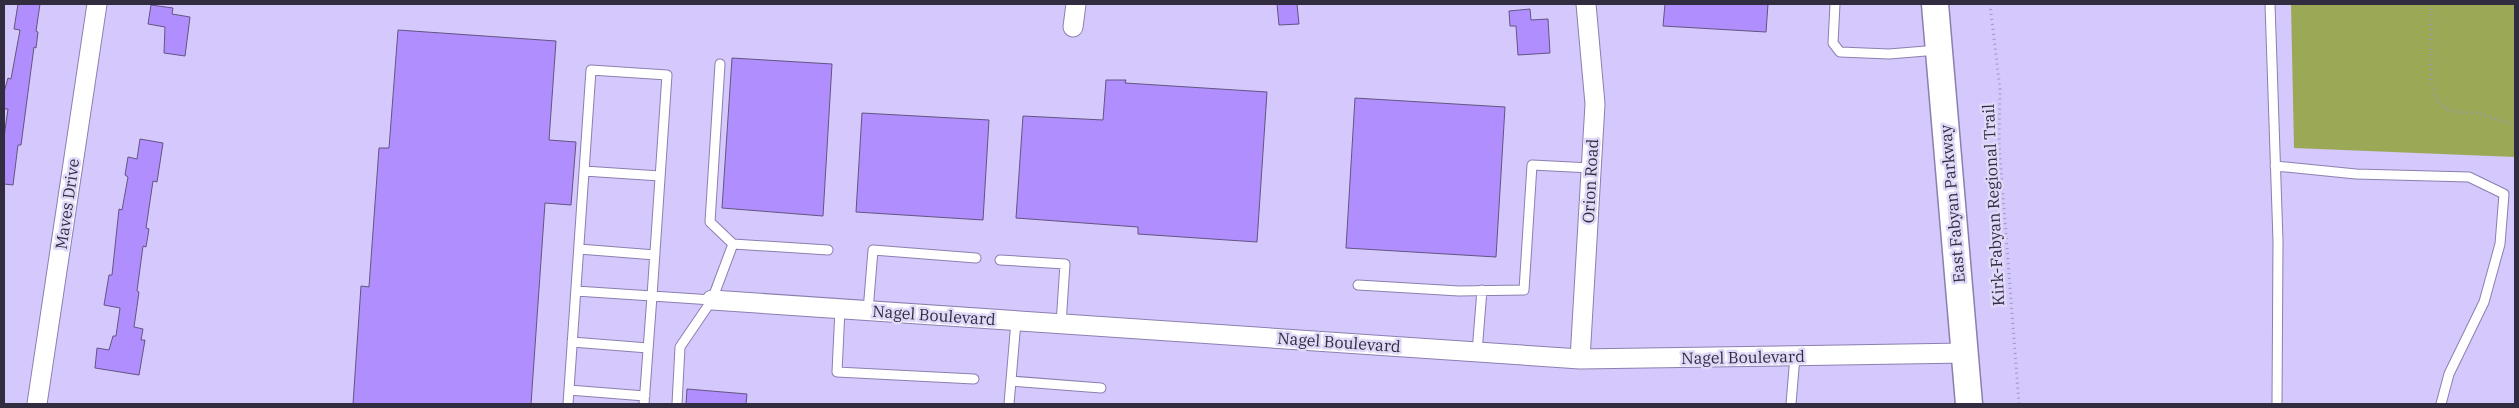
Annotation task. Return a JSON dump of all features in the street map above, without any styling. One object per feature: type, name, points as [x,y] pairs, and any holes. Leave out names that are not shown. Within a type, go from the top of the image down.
[{"type":"main road","name":"East Fabyan Parkway","points":[[1935,4],[1969,404]]},
{"type":"street","name":"Maves Drive","points":[[37,404],[96,4]]},
{"type":"street","points":[[1073,27],[1076,4]]},
{"type":"street","name":"Orion Road","points":[[1580,359],[1595,104],[1586,4]]},
{"type":"street","name":"Nagel Boulevard","points":[[712,300],[1580,359],[1966,353]]},
{"type":"lane","points":[[1835,4],[1834,43],[1840,52],[1888,54],[1938,50]]},
{"type":"lane","points":[[2270,4],[2278,241],[2277,404]]},
{"type":"lane","points":[[720,64],[710,222],[733,244],[828,250]]},
{"type":"lane","points":[[568,404],[591,70],[667,75],[645,400],[569,390]]},
{"type":"lane","points":[[1358,285],[1524,290],[1532,165],[1591,168]]},
{"type":"lane","points":[[2275,166],[2356,174],[2469,177],[2504,194],[2500,244],[2484,302],[2449,374],[2441,404]]},
{"type":"lane","points":[[584,171],[660,176]]},
{"type":"lane","points":[[677,404],[680,347],[712,300],[733,244]]},
{"type":"lane","points":[[579,250],[655,255]]},
{"type":"lane","points":[[868,311],[873,250],[976,258]]},
{"type":"lane","points":[[1000,260],[1066,264],[1061,324]]},
{"type":"lane","points":[[1477,352],[1482,290]]},
{"type":"lane","points":[[576,291],[712,300]]},
{"type":"lane","points":[[840,309],[837,372],[974,379]]},
{"type":"lane","points":[[1009,404],[1016,321]]},
{"type":"lane","points":[[572,342],[648,348]]},
{"type":"lane","points":[[1792,404],[1795,356]]},
{"type":"lane","points":[[1011,381],[1101,388]]},
{"type":"path","name":"Kirk-Fabyan Regional Trail","points":[[1990,4],[2000,89],[1999,143],[2020,404]]},
{"type":"path","points":[[2431,4],[2431,83],[2436,98],[2445,108],[2455,112],[2478,112],[2515,125]]},
{"type":"green space","points":[[2291,4],[2515,4],[2515,157],[2294,148]]},
{"type":"building","points":[[18,4],[40,4],[36,31],[38,32],[36,48],[34,47],[21,145],[18,145],[13,185],[4,184],[4,137],[8,109],[4,109],[4,92],[8,78],[11,79],[20,30],[14,29]]},
{"type":"building","points":[[1277,4],[1297,4],[1299,24],[1279,25]]},
{"type":"building","points":[[1665,4],[1768,4],[1766,32],[1663,26]]},
{"type":"building","points":[[151,5],[173,8],[172,14],[190,17],[185,56],[164,53],[165,27],[148,24]]},
{"type":"building","points":[[1530,9],[1531,20],[1548,19],[1550,53],[1518,55],[1516,26],[1510,26],[1509,11]]},
{"type":"building","points":[[398,30],[556,41],[549,140],[576,142],[571,205],[545,203],[531,404],[353,404],[361,286],[369,287],[379,148],[389,148]]},
{"type":"building","points":[[732,58],[832,64],[823,216],[722,208]]},
{"type":"building","points":[[1106,80],[1126,80],[1125,83],[1267,92],[1257,242],[1138,234],[1138,227],[1016,218],[1023,116],[1103,120]]},
{"type":"building","points":[[1355,98],[1505,107],[1496,257],[1346,248]]},
{"type":"building","points":[[862,113],[989,120],[983,220],[856,212]]},
{"type":"building","points":[[140,139],[163,143],[157,182],[153,181],[146,228],[149,229],[146,247],[143,246],[137,291],[139,292],[134,327],[143,329],[141,340],[145,340],[139,375],[95,368],[97,348],[109,350],[113,336],[116,336],[120,308],[104,305],[109,275],[112,275],[119,209],[122,210],[128,177],[125,175],[128,157],[137,159]]},
{"type":"building","points":[[687,389],[747,394],[746,404],[686,404]]}]
